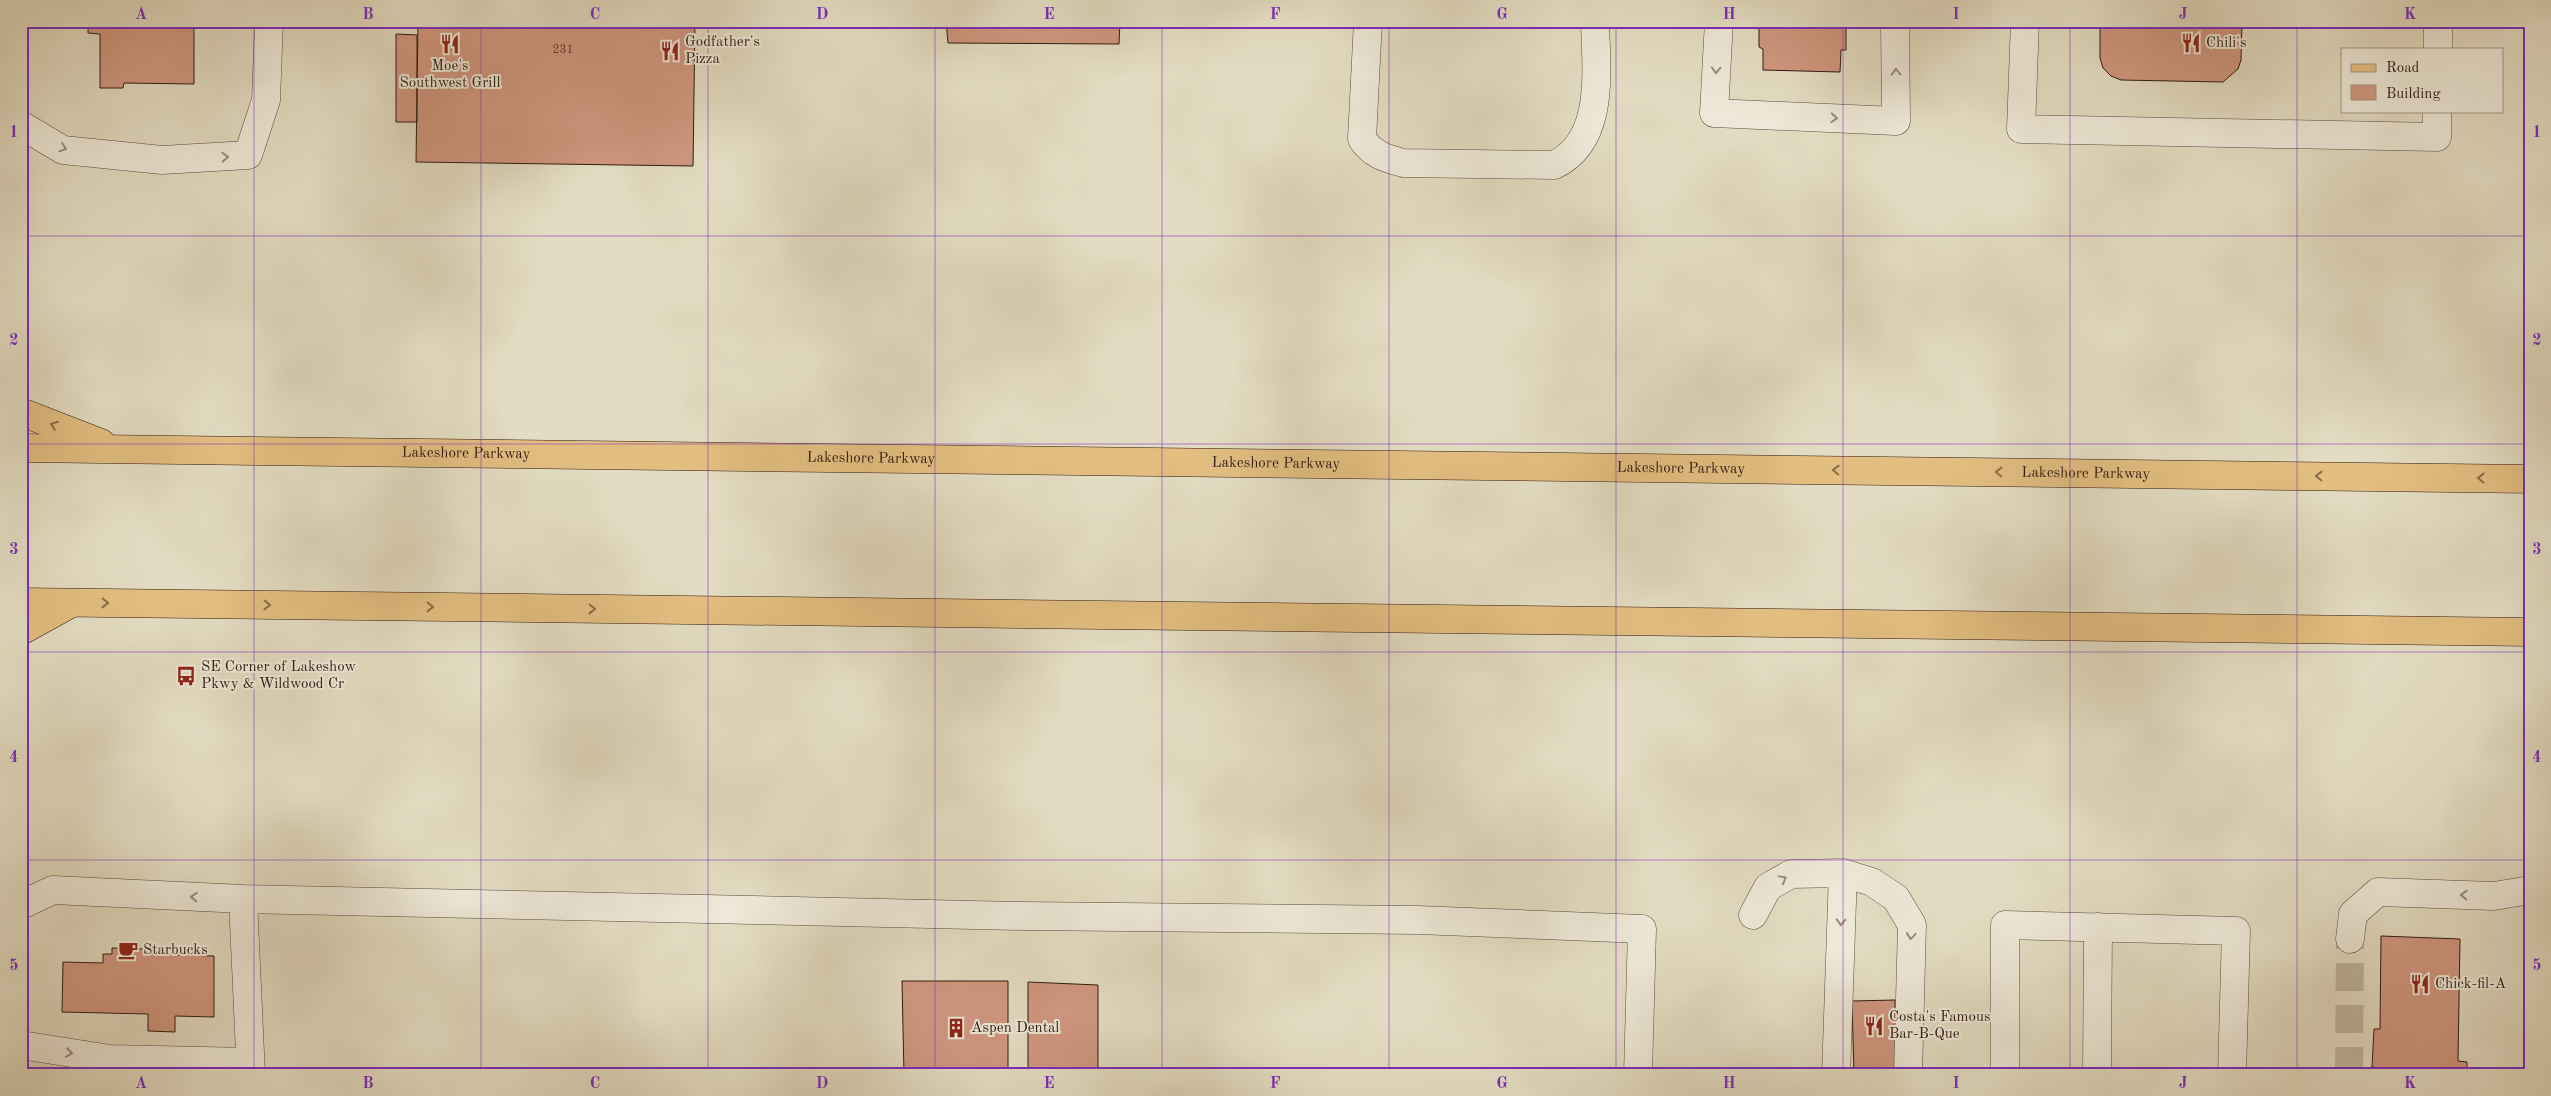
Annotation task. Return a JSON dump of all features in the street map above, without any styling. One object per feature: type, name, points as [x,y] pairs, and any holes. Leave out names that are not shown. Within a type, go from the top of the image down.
[{"type":"main road","points":[[21,412],[116,450]]},
{"type":"main road","name":"Lakeshore Parkway","points":[[21,448],[2530,479]]},
{"type":"main road","points":[[21,602],[2530,632]]},
{"type":"main road","points":[[21,632],[73,603]]},
{"type":"lane","points":[[21,125],[63,150],[162,160],[248,155],[266,100],[269,21]]},
{"type":"lane","points":[[1368,21],[1362,139],[1369,149],[1381,158],[1403,163],[1554,165],[1568,158],[1578,147],[1593,111],[1597,94],[1595,21]]},
{"type":"lane","points":[[1719,21],[1714,113],[1896,121],[1895,21]]},
{"type":"lane","points":[[2025,21],[2021,129],[2437,137],[2437,112]]},
{"type":"lane","points":[[2438,21],[2438,48]]},
{"type":"lane","points":[[1753,915],[1768,887],[1791,874],[1843,873],[1872,882],[1896,898],[1912,925],[1908,1075]]},
{"type":"lane","points":[[1836,1075],[1843,873]]},
{"type":"lane","points":[[21,905],[53,890],[243,899],[1022,916],[1418,920],[1642,929],[1638,1075]]},
{"type":"lane","points":[[2350,939],[2353,914],[2378,892],[2494,896],[2530,890]]},
{"type":"lane","points":[[2494,896],[2530,912]]},
{"type":"lane","points":[[21,1045],[110,1059],[251,1068],[243,899]]},
{"type":"lane","points":[[2005,1075],[2005,925],[2236,931],[2232,1075]]},
{"type":"lane","points":[[2097,1075],[2098,927]]},
{"type":"building","points":[[88,21],[194,21],[194,84],[124,83],[123,88],[100,88],[100,34],[88,33]]},
{"type":"building","points":[[418,21],[695,21],[693,166],[416,162]]},
{"type":"building","points":[[946,21],[1120,21],[1119,44],[948,43]]},
{"type":"building","points":[[1759,21],[1846,21],[1846,50],[1841,50],[1840,72],[1763,70],[1763,49],[1759,47]]},
{"type":"building","points":[[2100,21],[2242,21],[2241,60],[2238,69],[2223,82],[2121,80],[2111,76],[2103,68],[2100,58]]},
{"type":"building","points":[[396,34],[417,35],[417,122],[396,122]]},
{"type":"building","name":"Chick-fil-A","points":[[2381,936],[2460,939],[2458,1061],[2467,1062],[2467,1075],[2380,1075],[2380,1068],[2372,1067],[2374,1029],[2380,1029]]},
{"type":"building","points":[[112,948],[146,949],[146,954],[214,956],[214,1017],[175,1016],[175,1032],[148,1031],[148,1014],[62,1012],[63,962],[103,963],[103,954],[112,954]]},
{"type":"building","name":"Aspen Dental","points":[[902,981],[1008,981],[1008,1075],[904,1075]]},
{"type":"building","points":[[1028,982],[1098,985],[1098,1075],[1028,1075]]},
{"type":"building","name":"Costa's Famous Bar-B-Que","points":[[1895,1000],[1896,1075],[1854,1075],[1852,1001]]},
{"type":"tunnel","points":[[2349,1075],[2350,939]]},
{"type":"place","name":"Chili's","points":[[2191,43]]},
{"type":"place","name":"Moe's Southwest Grill","points":[[450,44]]},
{"type":"place","name":"Godfather's Pizza","points":[[670,51]]},
{"type":"place","name":"SE Corner of Lakeshow Pkwy & Wildwood Cr","points":[[186,676]]},
{"type":"place","name":"Starbucks","points":[[128,950]]},
{"type":"place","name":"Chick-fil-A","points":[[2420,984]]},
{"type":"place","name":"Costa's Famous Bar-B-Que","points":[[1874,1026]]},
{"type":"place","name":"Aspen Dental","points":[[956,1028]]}]
